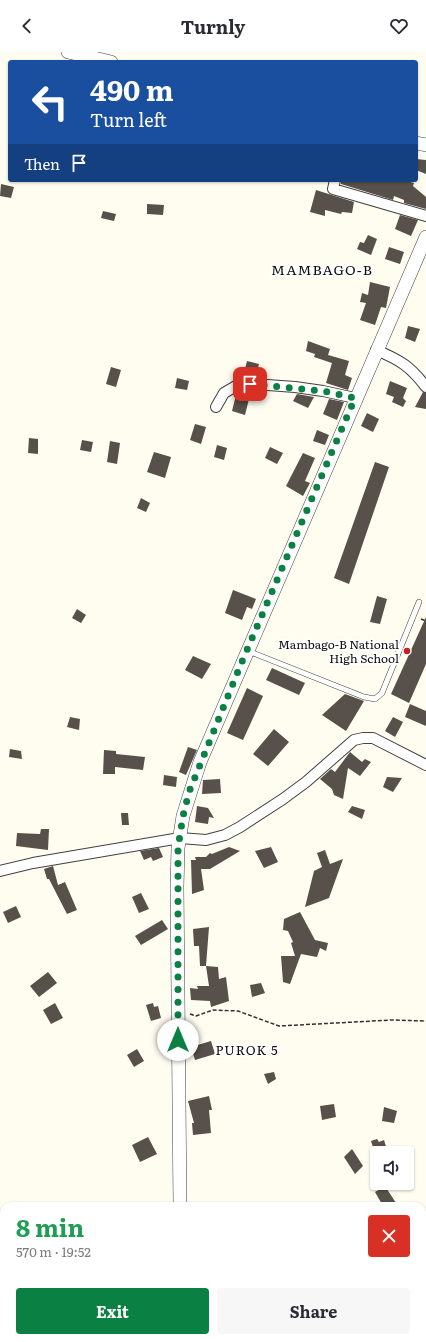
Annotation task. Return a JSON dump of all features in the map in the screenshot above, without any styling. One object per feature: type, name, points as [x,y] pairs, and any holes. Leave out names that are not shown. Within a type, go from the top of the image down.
[{"type":"street","points":[[68,52],[102,60]]},
{"type":"street","points":[[335,182],[333,189],[426,216]]},
{"type":"street","points":[[180,1202],[177,887],[180,838],[183,816],[189,792],[247,650],[426,237]]},
{"type":"street","points":[[376,350],[399,360],[412,369],[426,386]]},
{"type":"street","points":[[216,407],[224,393],[242,383],[302,388],[355,398]]},
{"type":"street","points":[[0,871],[33,863],[180,838],[206,840],[216,838],[240,827],[283,799],[311,778],[346,747],[358,739],[373,738],[426,765]]},
{"type":"lane","points":[[247,650],[364,697],[375,699],[382,693],[419,602]]},
{"type":"path","points":[[178,1010],[196,1016],[213,1010],[238,1011],[279,1026],[392,1020],[426,1021]]},
{"type":"building","points":[[418,159],[426,160],[426,174],[418,171]]},
{"type":"building","points":[[341,182],[414,183],[413,186],[426,197],[426,209],[404,203],[404,200],[394,196],[393,200],[341,184]]},
{"type":"building","points":[[1,184],[14,187],[11,198],[0,196]]},
{"type":"building","points":[[316,190],[354,202],[352,213],[342,212],[341,214],[325,210],[325,216],[310,212]]},
{"type":"building","points":[[147,204],[164,205],[163,215],[147,214]]},
{"type":"building","points":[[103,211],[116,214],[114,221],[101,218]]},
{"type":"building","points":[[400,215],[418,220],[411,236],[395,229]]},
{"type":"building","points":[[368,235],[377,239],[371,255],[357,249],[360,242],[364,243]]},
{"type":"building","points":[[389,247],[404,252],[400,264],[385,259]]},
{"type":"building","points":[[370,282],[390,287],[386,308],[381,307],[375,325],[360,320],[366,303],[360,302],[362,293],[368,295]]},
{"type":"building","points":[[408,326],[420,329],[415,342],[405,338]]},
{"type":"building","points":[[308,341],[330,349],[328,355],[349,361],[345,375],[352,378],[348,390],[326,383],[332,363],[314,357],[315,354],[306,351]]},
{"type":"building","points":[[247,361],[259,364],[256,376],[244,373]]},
{"type":"building","points":[[111,367],[121,370],[116,387],[106,384]]},
{"type":"building","points":[[177,378],[189,381],[187,390],[175,388]]},
{"type":"building","points":[[390,381],[407,388],[403,398],[406,401],[403,407],[392,402],[394,397],[386,394]]},
{"type":"building","points":[[423,392],[426,393],[426,409],[415,407]]},
{"type":"building","points":[[297,394],[314,397],[308,408],[293,401]]},
{"type":"building","points":[[236,395],[249,399],[245,415],[232,411]]},
{"type":"building","points":[[329,399],[344,402],[337,420],[323,414]]},
{"type":"building","points":[[367,413],[379,419],[373,432],[361,426]]},
{"type":"building","points":[[195,424],[206,427],[201,444],[190,440]]},
{"type":"building","points":[[317,430],[329,435],[325,445],[313,441]]},
{"type":"building","points":[[29,438],[38,439],[38,454],[28,453]]},
{"type":"building","points":[[82,440],[93,442],[91,452],[80,450]]},
{"type":"building","points":[[110,441],[120,443],[117,464],[107,462]]},
{"type":"building","points":[[217,445],[227,448],[224,460],[214,457]]},
{"type":"building","points":[[270,447],[283,453],[277,464],[265,458]]},
{"type":"building","points":[[154,452],[171,457],[165,478],[147,472]]},
{"type":"building","points":[[303,453],[315,458],[305,481],[310,483],[303,496],[286,486]]},
{"type":"building","points":[[375,462],[389,467],[349,584],[334,578]]},
{"type":"building","points":[[141,498],[150,503],[146,512],[137,508]]},
{"type":"building","points":[[233,590],[256,599],[252,609],[247,607],[242,620],[225,613]]},
{"type":"building","points":[[377,596],[387,599],[380,624],[370,622]]},
{"type":"building","points":[[77,609],[86,615],[81,623],[72,618]]},
{"type":"building","points":[[426,617],[426,664],[409,703],[391,694]]},
{"type":"building","points":[[193,656],[211,664],[202,679],[185,670]]},
{"type":"building","points":[[272,668],[305,683],[299,695],[266,680]]},
{"type":"building","points":[[247,688],[263,696],[243,740],[227,733]]},
{"type":"building","points":[[345,694],[364,701],[346,731],[322,715]]},
{"type":"building","points":[[410,704],[426,711],[426,726],[405,717]]},
{"type":"building","points":[[70,717],[80,719],[79,730],[67,727]]},
{"type":"building","points":[[393,717],[403,722],[395,737],[385,731]]},
{"type":"building","points":[[274,729],[289,742],[268,766],[253,754]]},
{"type":"building","points":[[188,747],[197,750],[186,775],[179,772]]},
{"type":"building","points":[[10,749],[21,751],[22,759],[9,757]]},
{"type":"building","points":[[104,750],[116,751],[116,754],[145,757],[143,770],[115,767],[115,774],[103,774]]},
{"type":"building","points":[[350,752],[362,762],[365,759],[371,762],[360,776],[348,768],[343,799],[334,795],[332,789],[320,779],[331,769],[335,772]]},
{"type":"building","points":[[164,775],[177,777],[176,787],[163,785]]},
{"type":"building","points":[[387,777],[402,778],[393,792],[383,787]]},
{"type":"building","points":[[220,779],[221,793],[202,794],[203,780]]},
{"type":"building","points":[[197,806],[208,808],[214,818],[209,817],[208,824],[195,822]]},
{"type":"building","points":[[352,806],[365,810],[362,819],[348,812]]},
{"type":"building","points":[[121,813],[128,813],[129,825],[122,825]]},
{"type":"building","points":[[41,829],[49,829],[48,850],[16,846],[17,833],[40,834]]},
{"type":"building","points":[[229,847],[240,851],[210,869],[201,869],[204,890],[192,894],[191,860],[196,860],[195,857],[206,857],[210,853],[212,854]]},
{"type":"building","points":[[271,847],[278,862],[264,868],[255,851]]},
{"type":"building","points":[[159,848],[163,857],[153,861],[151,857],[144,860],[140,851]]},
{"type":"building","points":[[325,850],[330,864],[343,859],[329,898],[305,907],[314,871],[322,867],[317,853]]},
{"type":"building","points":[[53,866],[58,885],[65,882],[77,910],[67,914],[49,879],[47,879],[44,869]]},
{"type":"building","points":[[141,893],[149,909],[139,913],[132,897]]},
{"type":"building","points":[[16,906],[21,917],[8,923],[3,912]]},
{"type":"building","points":[[300,912],[315,940],[328,943],[326,951],[320,948],[317,957],[301,954],[290,984],[283,982],[281,956],[295,956],[291,943],[293,942],[288,931],[283,930],[284,919]]},
{"type":"building","points":[[162,920],[168,929],[141,945],[135,936]]},
{"type":"building","points":[[209,927],[206,966],[200,966],[199,946],[194,946],[193,929]]},
{"type":"building","points":[[206,966],[218,967],[219,979],[226,977],[229,1001],[211,1007],[210,1001],[191,1000],[190,988],[198,989],[197,986],[209,986]]},
{"type":"building","points":[[48,972],[57,983],[39,997],[30,986]]},
{"type":"building","points":[[261,983],[265,993],[252,997],[250,985]]},
{"type":"building","points":[[55,1003],[63,1018],[51,1024],[43,1010]]},
{"type":"building","points":[[153,1003],[154,1007],[158,1006],[161,1018],[151,1021],[146,1005]]},
{"type":"building","points":[[211,1041],[215,1054],[195,1060],[191,1047]]},
{"type":"building","points":[[137,1049],[144,1061],[134,1067],[127,1055]]},
{"type":"building","points":[[274,1072],[276,1079],[268,1084],[264,1074]]},
{"type":"building","points":[[209,1096],[212,1110],[209,1110],[211,1133],[193,1135],[192,1123],[194,1123],[188,1101]]},
{"type":"building","points":[[334,1104],[336,1117],[322,1120],[320,1106]]},
{"type":"building","points":[[384,1107],[397,1111],[394,1123],[382,1121]]},
{"type":"building","points":[[148,1137],[157,1154],[140,1162],[132,1145]]},
{"type":"building","points":[[377,1139],[379,1142],[384,1140],[386,1146],[373,1146],[371,1141]]},
{"type":"building","points":[[352,1149],[363,1166],[355,1174],[344,1157]]},
{"type":"building","points":[[378,1190],[388,1190],[395,1202],[381,1202],[375,1192]]},
{"type":"place","name":"Mambago-B National High School","points":[[407,651]]},
{"type":"district","name":"MAMBAGO-B","points":[[322,269]]},
{"type":"district","name":"PUROK 5","points":[[247,1049]]},
{"type":"route","points":[[178,1040],[178,848],[183,816],[189,792],[241,664],[355,398],[295,387],[250,384]]}]
